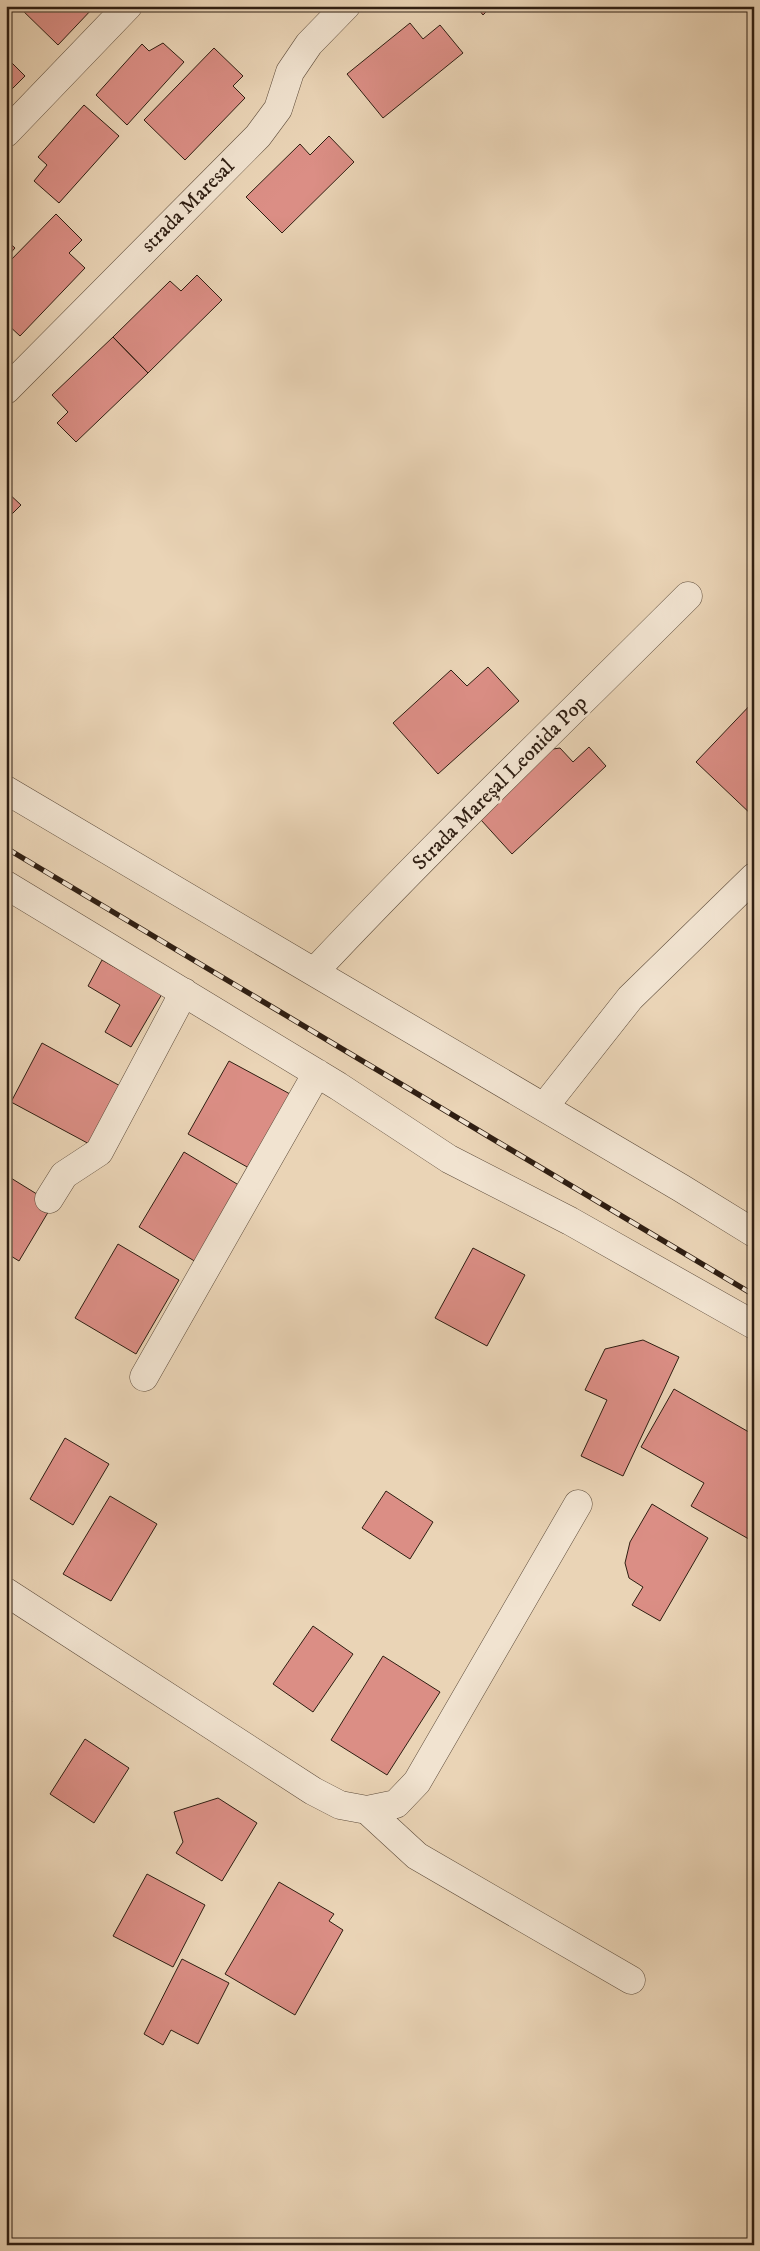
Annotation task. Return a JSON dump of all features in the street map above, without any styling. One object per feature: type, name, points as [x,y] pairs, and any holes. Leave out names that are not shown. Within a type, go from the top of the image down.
[{"type":"street","points":[[6,133],[128,6]]},
{"type":"street","name":"strada Maresal","points":[[6,390],[258,136],[278,109],[290,72],[309,44],[346,6]]},
{"type":"street","name":"Strada Mareșal Leonida Pop","points":[[314,972],[471,809],[532,752],[688,596]]},
{"type":"street","points":[[6,790],[754,1233]]},
{"type":"street","points":[[544,1107],[630,998],[754,877]]},
{"type":"street","points":[[6,885],[316,1073],[449,1159],[570,1221],[754,1325]]},
{"type":"street","points":[[49,1199],[64,1176],[99,1152],[184,992]]},
{"type":"street","points":[[144,1376],[316,1073]]},
{"type":"street","points":[[6,1592],[313,1791],[340,1805],[367,1810],[396,1804],[417,1782],[578,1504]]},
{"type":"street","points":[[367,1810],[386,1830],[417,1856],[631,1980]]},
{"type":"building","points":[[18,6],[93,6],[94,7],[58,45]]},
{"type":"building","points":[[476,6],[492,6],[483,15]]},
{"type":"building","points":[[410,23],[423,39],[440,25],[463,53],[383,118],[347,74]]},
{"type":"building","points":[[163,43],[184,62],[127,125],[96,95],[142,44],[149,51]]},
{"type":"building","points":[[214,48],[243,76],[233,86],[245,98],[185,160],[144,120]]},
{"type":"building","points":[[6,57],[25,76],[6,95]]},
{"type":"building","points":[[84,105],[119,136],[59,203],[34,181],[47,165],[38,157]]},
{"type":"building","points":[[329,136],[354,162],[282,233],[246,197],[300,144],[310,155]]},
{"type":"building","points":[[56,214],[82,240],[69,253],[85,268],[20,336],[6,323],[6,265]]},
{"type":"building","points":[[6,240],[15,248],[6,258]]},
{"type":"building","points":[[197,275],[222,300],[148,373],[113,337],[170,281],[181,291]]},
{"type":"building","points":[[113,337],[148,373],[76,442],[57,423],[68,412],[52,395]]},
{"type":"building","points":[[6,491],[21,505],[6,520]]},
{"type":"building","points":[[488,667],[519,701],[438,774],[393,723],[451,670],[467,686]]},
{"type":"building","points":[[754,701],[754,817],[696,762]]},
{"type":"building","points":[[589,747],[606,766],[512,854],[471,809],[532,752],[560,748],[573,762]]},
{"type":"building","points":[[102,960],[162,994],[131,1047],[105,1032],[120,1005],[88,986]]},
{"type":"building","points":[[42,1043],[124,1088],[93,1146],[11,1102]]},
{"type":"building","points":[[229,1061],[290,1094],[249,1168],[188,1134]]},
{"type":"building","points":[[184,1152],[242,1187],[196,1262],[139,1227]]},
{"type":"building","points":[[6,1175],[53,1204],[19,1261],[6,1253]]},
{"type":"building","points":[[118,1244],[179,1280],[136,1354],[75,1318]]},
{"type":"building","points":[[473,1248],[525,1275],[487,1346],[435,1318]]},
{"type":"building","points":[[643,1340],[679,1357],[623,1476],[581,1456],[607,1400],[585,1390],[605,1349]]},
{"type":"building","points":[[674,1389],[754,1435],[754,1542],[691,1506],[704,1483],[641,1447]]},
{"type":"building","points":[[65,1438],[109,1464],[73,1525],[30,1499]]},
{"type":"building","points":[[386,1491],[433,1522],[410,1559],[362,1528]]},
{"type":"building","points":[[110,1496],[157,1524],[111,1601],[63,1574]]},
{"type":"building","points":[[652,1504],[708,1538],[660,1621],[632,1605],[643,1587],[629,1578],[625,1563],[630,1542]]},
{"type":"building","points":[[313,1626],[353,1654],[313,1712],[273,1684]]},
{"type":"building","points":[[383,1656],[440,1692],[387,1775],[331,1740]]},
{"type":"building","points":[[6,1697],[12,1701],[6,1710]]},
{"type":"building","points":[[85,1739],[129,1768],[94,1823],[50,1794]]},
{"type":"building","points":[[218,1798],[257,1823],[222,1881],[176,1853],[183,1842],[174,1812]]},
{"type":"building","points":[[147,1874],[205,1905],[173,1967],[113,1936]]},
{"type":"building","points":[[279,1882],[334,1914],[329,1921],[343,1930],[295,2015],[225,1974]]},
{"type":"building","points":[[182,1959],[229,1983],[198,2044],[171,2030],[163,2045],[144,2034]]},
{"type":"railway","points":[[6,848],[754,1295]]}]
